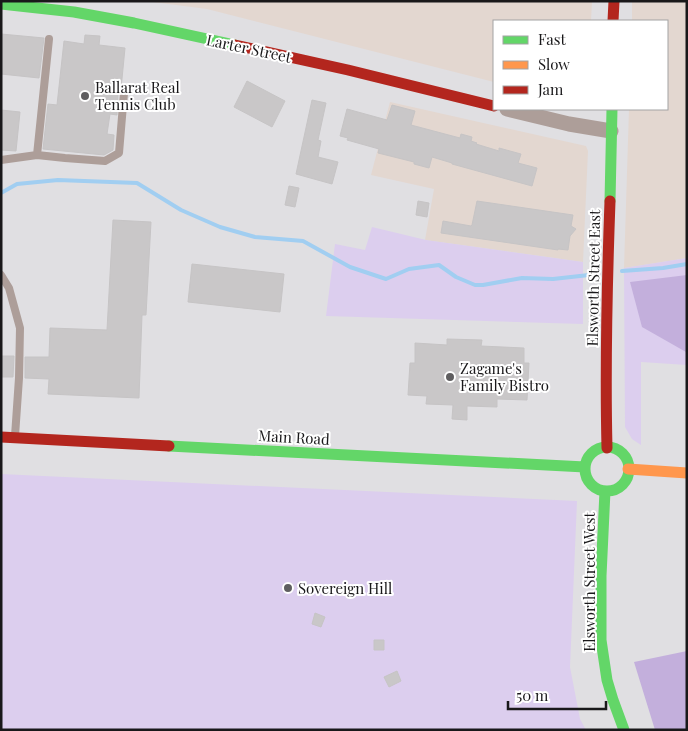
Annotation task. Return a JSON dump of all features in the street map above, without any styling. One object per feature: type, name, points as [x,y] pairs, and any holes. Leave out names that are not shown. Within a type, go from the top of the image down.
[{"type":"street","points":[[613,20],[614,1]]},
{"type":"street","name":"Larter Street","points":[[1,4],[74,12],[134,23],[348,70],[493,106]]},
{"type":"street","points":[[511,110],[569,124],[611,131]]},
{"type":"street","name":"Elsworth Street East","points":[[607,448],[607,320],[612,110]]},
{"type":"street","name":"Main Road","points":[[1,437],[585,467]]},
{"type":"street","points":[[601,448],[612,448],[620,452],[626,460],[627,478],[622,485],[614,490],[605,491],[597,489],[590,484],[586,476],[585,467],[592,453],[601,448]]},
{"type":"street","points":[[628,469],[687,473]]},
{"type":"street","name":"Elsworth Street West","points":[[605,491],[602,529],[601,647],[608,683],[624,730]]},
{"type":"lane","points":[[37,154],[50,39]]},
{"type":"lane","points":[[1,160],[37,154],[105,161],[119,153],[124,93]]},
{"type":"lane","points":[[1,275],[8,288],[20,328],[15,438]]},
{"type":"shaded area","points":[[145,1],[592,1],[591,20],[493,20],[493,82],[207,9]]},
{"type":"shaded area","points":[[632,1],[687,1],[687,258],[624,268],[629,110],[668,110],[668,20],[632,20]]},
{"type":"shaded area","points":[[390,102],[586,146],[588,151],[583,262],[425,240],[434,189],[371,175]]},
{"type":"shaded area","points":[[372,227],[426,240],[583,262],[583,324],[326,316],[335,244],[365,250]]},
{"type":"shaded area","points":[[687,258],[687,365],[641,362],[641,445],[632,439],[625,427],[624,268]]},
{"type":"shaded area","points":[[687,275],[686,352],[642,327],[630,282]]},
{"type":"shaded area","name":"Sovereign Hill","points":[[1,474],[577,501],[570,667],[580,719],[586,730],[1,730]]},
{"type":"shaded area","points":[[687,651],[687,730],[655,730],[634,662]]},
{"type":"building","points":[[1,34],[44,38],[39,78],[1,74]]},
{"type":"building","points":[[85,35],[100,36],[99,45],[125,48],[121,89],[118,93],[117,115],[110,114],[107,134],[114,135],[113,150],[104,155],[43,149],[48,104],[57,105],[64,41],[84,44]]},
{"type":"building","points":[[247,81],[285,101],[272,127],[234,107]]},
{"type":"building","points":[[312,100],[326,103],[318,140],[321,141],[318,157],[338,162],[332,184],[296,174]]},
{"type":"building","points":[[392,105],[415,111],[411,125],[460,138],[461,134],[472,137],[471,141],[476,144],[499,151],[499,148],[521,154],[518,163],[537,168],[532,186],[432,157],[429,168],[414,164],[414,162],[378,153],[379,149],[347,140],[348,138],[340,136],[347,109],[387,120]]},
{"type":"building","points":[[1,110],[20,112],[16,151],[1,150]]},
{"type":"building","points":[[289,186],[299,188],[295,207],[285,205]]},
{"type":"building","points":[[418,201],[429,203],[427,217],[416,215]]},
{"type":"building","points":[[477,201],[573,215],[571,226],[576,229],[570,236],[568,250],[441,233],[443,221],[471,226]]},
{"type":"building","points":[[113,220],[151,222],[146,315],[142,315],[139,398],[48,394],[49,379],[25,378],[25,357],[49,357],[50,328],[107,330]]},
{"type":"building","points":[[192,264],[284,274],[280,312],[188,302]]},
{"type":"building","points":[[447,339],[482,340],[481,346],[524,348],[524,363],[529,363],[527,400],[497,399],[497,407],[467,406],[467,420],[452,419],[453,405],[426,404],[427,396],[408,395],[410,363],[415,363],[415,343],[447,345]]},
{"type":"building","points":[[1,356],[14,356],[13,377],[1,377]]},
{"type":"building","points":[[315,613],[325,617],[321,627],[312,624]]},
{"type":"building","points":[[374,640],[384,640],[384,650],[374,650]]},
{"type":"building","points":[[397,671],[401,681],[389,687],[384,677]]},
{"type":"waterway","points":[[1,193],[17,184],[58,180],[137,183],[181,210],[220,227],[255,237],[303,241],[350,267],[386,279],[409,269],[439,265],[456,277],[475,285],[522,278],[553,279],[598,274]]},
{"type":"waterway","points":[[622,271],[687,264]]},
{"type":"traffic: fast","points":[[1,4],[74,12],[235,45]]},
{"type":"traffic: fast","points":[[610,201],[612,110]]},
{"type":"traffic: fast","points":[[169,446],[585,467]]},
{"type":"traffic: fast","points":[[607,447],[619,451],[625,457],[629,469],[625,481],[619,487],[607,491],[595,487],[589,481],[585,469],[589,457],[595,451],[607,447]]},
{"type":"traffic: fast","points":[[605,491],[601,576],[601,640],[607,680],[624,730]]},
{"type":"traffic: slow","points":[[628,469],[687,473]]},
{"type":"traffic: jam","points":[[613,20],[614,1]]},
{"type":"traffic: jam","points":[[235,45],[348,70],[493,106]]},
{"type":"traffic: jam","points":[[607,448],[606,386],[610,201]]},
{"type":"traffic: jam","points":[[1,437],[169,446]]},
{"type":"place","name":"Ballarat Real Tennis Club","points":[[85,96]]},
{"type":"place","name":"Zagame's Family Bistro","points":[[450,377]]},
{"type":"place","name":"Sovereign Hill","points":[[288,588]]}]
